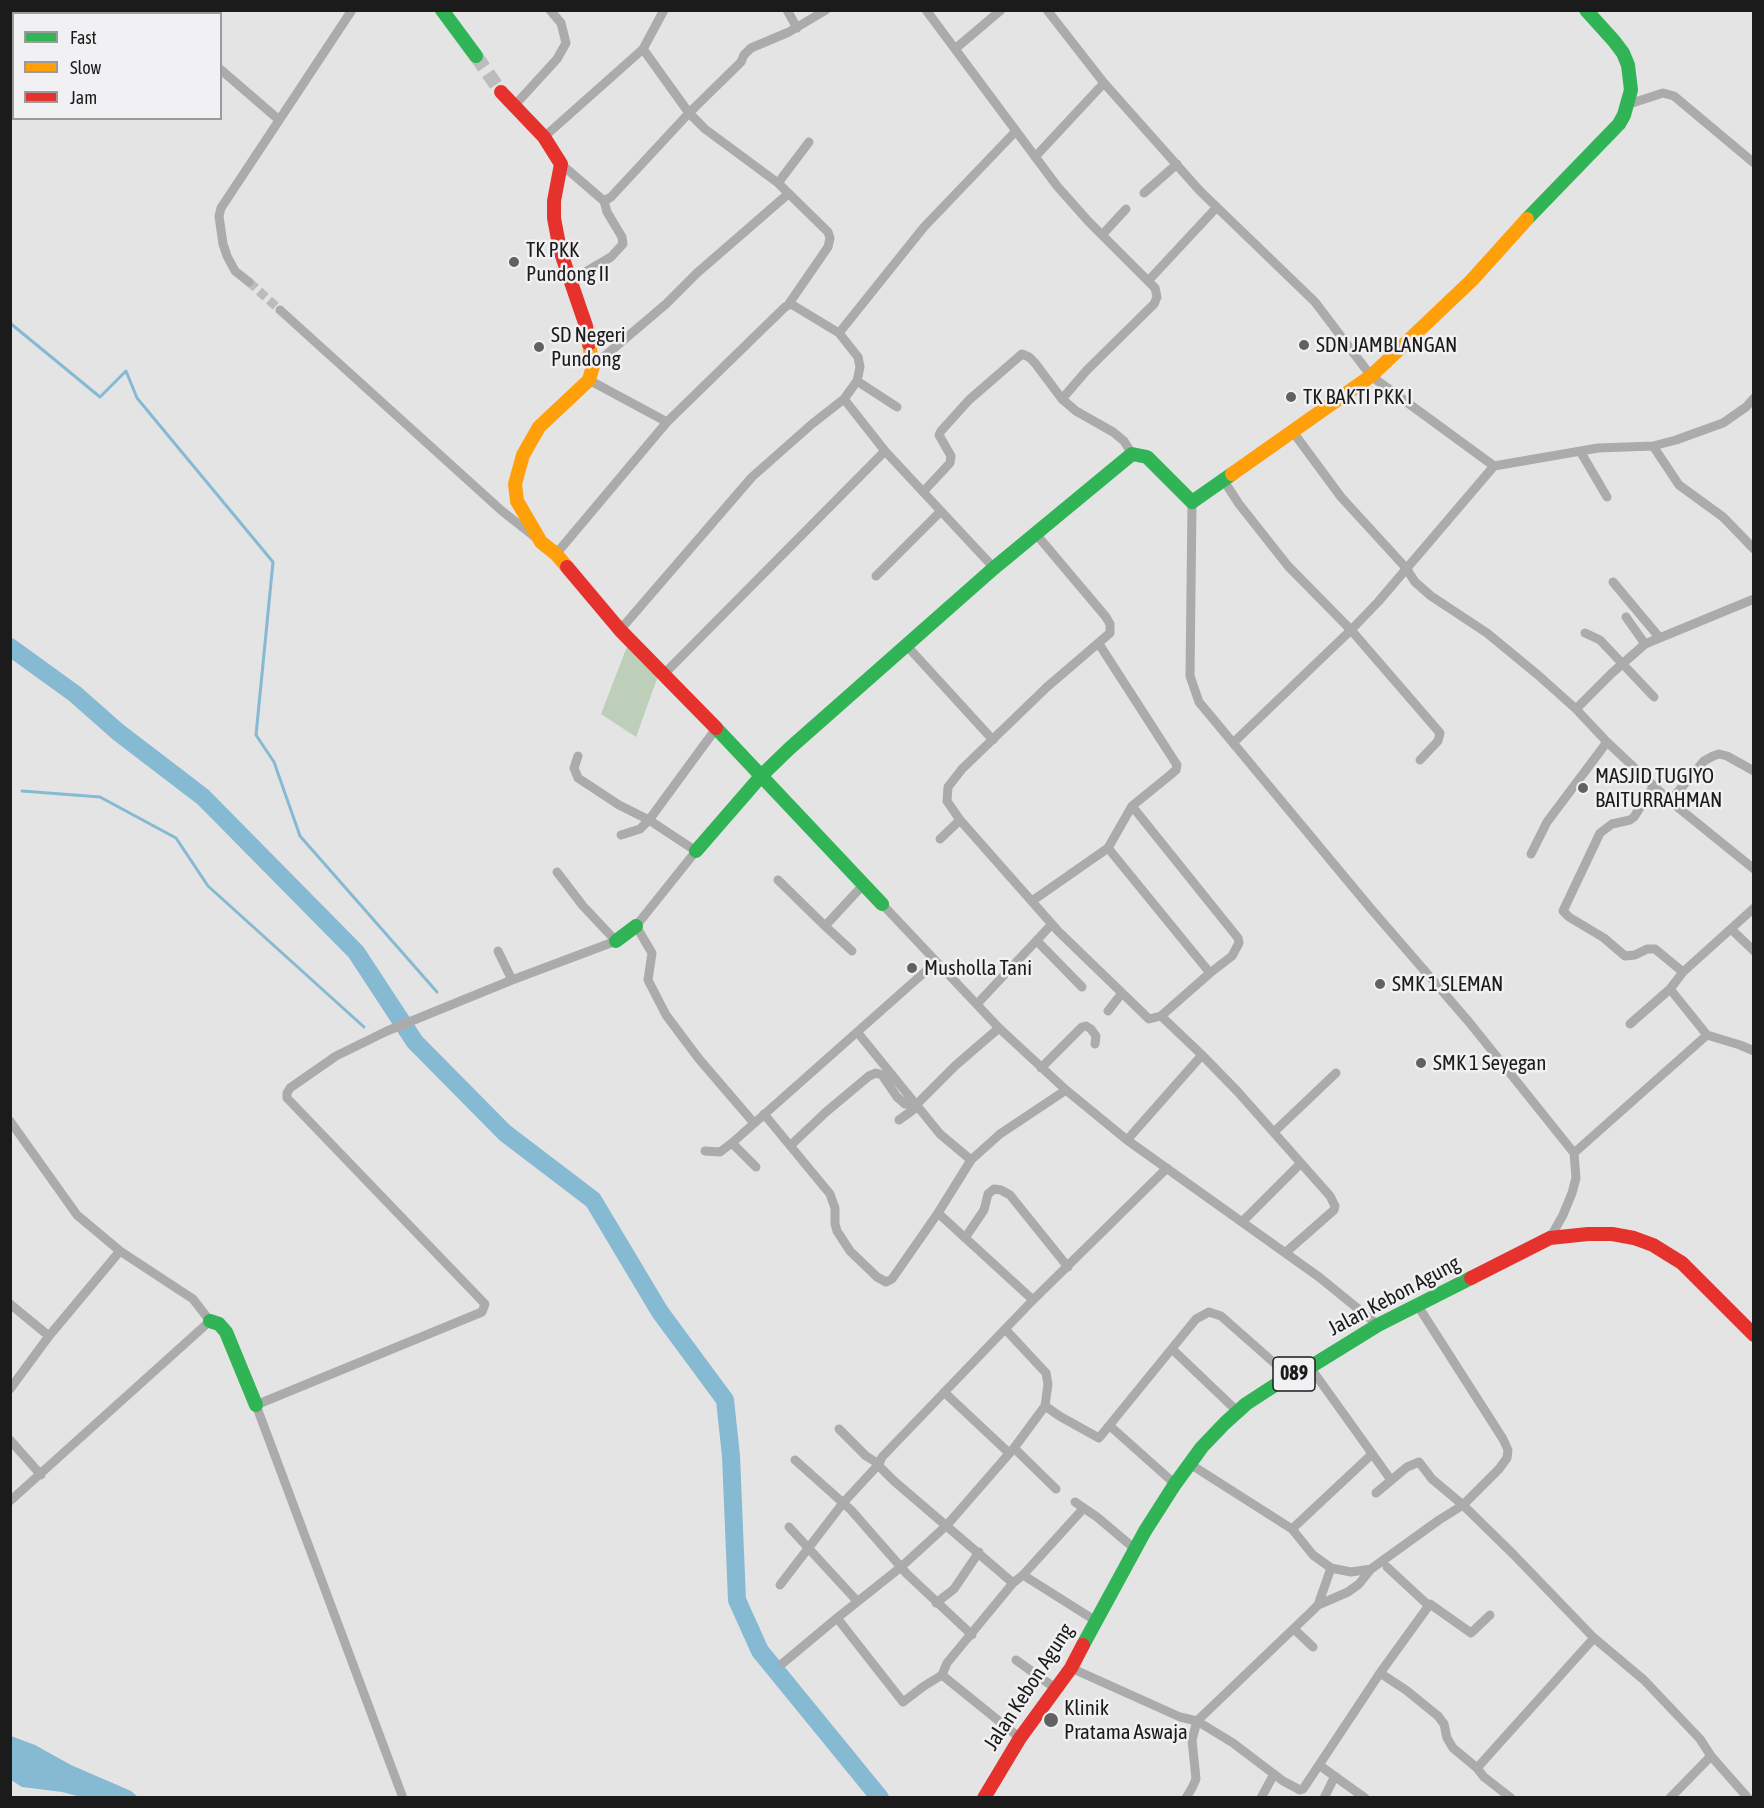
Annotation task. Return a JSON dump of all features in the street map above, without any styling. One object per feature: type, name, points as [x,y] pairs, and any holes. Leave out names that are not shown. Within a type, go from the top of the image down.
[{"type":"street","points":[[249,282],[235,271],[227,256],[219,216],[221,208],[352,10]]},
{"type":"street","points":[[442,10],[476,56]]},
{"type":"street","points":[[514,106],[552,66],[566,43],[561,22],[550,10]]},
{"type":"street","points":[[544,137],[643,49],[664,10]]},
{"type":"street","points":[[787,10],[797,28]]},
{"type":"street","points":[[604,201],[611,197],[689,113],[741,62],[751,48],[797,28],[826,10]]},
{"type":"street","points":[[926,10],[1057,186],[1155,288],[1157,297],[1154,304],[1087,370],[1062,399]]},
{"type":"street","points":[[955,49],[1001,10]]},
{"type":"street","points":[[1047,10],[1104,83],[1177,164],[1217,207],[1315,302],[1371,376],[1494,466]]},
{"type":"street","points":[[1192,502],[1371,376],[1472,280],[1563,180],[1619,124],[1629,104],[1630,77],[1623,53],[1586,10]]},
{"type":"street","points":[[556,554],[667,422],[788,305],[828,247],[831,238],[823,225],[778,183],[725,145],[689,113],[643,49]]},
{"type":"street","points":[[222,71],[278,119]]},
{"type":"street","points":[[1035,157],[1104,83]]},
{"type":"street","points":[[501,92],[544,137],[561,164],[604,201],[607,212],[622,237],[623,244],[611,257],[570,281]]},
{"type":"street","points":[[1629,104],[1663,93],[1674,96],[1754,163]]},
{"type":"street","points":[[839,333],[924,227],[1015,132]]},
{"type":"street","points":[[778,183],[809,142]]},
{"type":"street","points":[[541,542],[517,501],[515,484],[520,463],[538,427],[589,380],[593,366],[586,326],[560,250],[554,218],[554,201],[561,164]]},
{"type":"street","points":[[1144,193],[1177,164]]},
{"type":"street","points":[[593,366],[788,194]]},
{"type":"street","points":[[1149,280],[1217,207]]},
{"type":"street","points":[[1102,235],[1126,209]]},
{"type":"street","points":[[620,630],[752,477],[844,399],[857,381],[860,368],[858,357],[839,333],[794,305],[788,305]]},
{"type":"street","points":[[280,310],[502,511],[556,554],[620,630],[762,775],[999,1028],[1041,1068],[1127,1140],[1319,1277],[1378,1325]]},
{"type":"street","points":[[923,492],[950,463],[951,456],[939,435],[941,431],[969,400],[1022,354],[1026,354],[1035,363],[1062,399],[1076,411],[1113,432],[1124,441],[1132,454]]},
{"type":"street","points":[[589,380],[667,422]]},
{"type":"street","points":[[857,381],[897,407]]},
{"type":"street","points":[[1233,744],[1351,630],[1494,466],[1610,447],[1653,446],[1676,440],[1713,427],[1746,407],[1754,398]]},
{"type":"street","points":[[844,399],[885,451],[994,568]]},
{"type":"street","points":[[1293,432],[1341,497],[1406,568],[1415,582],[1431,596],[1487,633],[1576,709],[1653,787],[1754,869]]},
{"type":"street","points":[[1653,446],[1679,485],[1728,522],[1754,549]]},
{"type":"street","points":[[664,674],[885,451]]},
{"type":"street","points":[[1580,451],[1607,497]]},
{"type":"street","points":[[256,1405],[482,1312],[485,1308],[485,1304],[287,1098],[290,1088],[336,1056],[387,1031],[616,941],[636,926],[696,851],[762,775],[994,568],[1132,454],[1139,454],[1155,464],[1192,502],[1190,676],[1199,702],[1372,910],[1469,1022],[1574,1153],[1576,1178],[1572,1193],[1550,1238]]},
{"type":"street","points":[[1224,481],[1239,504],[1288,566],[1351,630],[1440,733],[1438,741],[1419,760]]},
{"type":"street","points":[[876,576],[941,511]]},
{"type":"street","points":[[1036,534],[1110,624],[1110,633],[1047,687],[962,769],[948,787],[947,801],[960,820],[1052,924],[1149,1019],[1161,1016],[1209,973],[1232,956],[1237,948],[1238,938],[1132,807]]},
{"type":"street","points":[[1613,582],[1659,638]]},
{"type":"street","points":[[1576,709],[1645,644],[1754,599]]},
{"type":"street","points":[[1626,617],[1645,644]]},
{"type":"street","points":[[1585,633],[1600,640],[1654,697]]},
{"type":"street","points":[[1032,901],[1108,848],[1132,807],[1176,770],[1177,765],[1099,644]]},
{"type":"street","points":[[907,646],[993,740]]},
{"type":"street","points":[[621,835],[640,829],[649,820],[716,730]]},
{"type":"street","points":[[1531,854],[1547,822],[1607,742]]},
{"type":"street","points":[[1670,801],[1704,761],[1713,756],[1719,754],[1727,756],[1752,767]]},
{"type":"street","points":[[578,756],[574,768],[578,778],[696,851]]},
{"type":"street","points":[[1653,787],[1634,817],[1612,824],[1600,834],[1563,911],[1604,938],[1625,956],[1635,955],[1647,949],[1655,949],[1683,972]]},
{"type":"street","points":[[940,839],[960,820]]},
{"type":"street","points":[[1108,848],[1209,973]]},
{"type":"street","points":[[557,872],[583,906],[616,941]]},
{"type":"street","points":[[778,880],[852,951]]},
{"type":"street","points":[[825,926],[864,884]]},
{"type":"street","points":[[1630,1024],[1754,908]]},
{"type":"street","points":[[977,1004],[1052,924]]},
{"type":"street","points":[[636,926],[652,953],[648,980],[666,1015],[699,1059],[754,1123]]},
{"type":"street","points":[[1731,929],[1754,951]]},
{"type":"street","points":[[1037,940],[1082,987]]},
{"type":"street","points":[[498,951],[512,980]]},
{"type":"street","points":[[705,1151],[720,1152],[732,1143],[936,962]]},
{"type":"street","points":[[1670,989],[1707,1035],[1754,1051]]},
{"type":"street","points":[[1108,1011],[1122,993]]},
{"type":"street","points":[[1161,1016],[1202,1055],[1330,1196],[1335,1206],[1330,1213],[1285,1253]]},
{"type":"street","points":[[1041,1068],[1082,1027],[1086,1026],[1091,1029],[1096,1036],[1095,1044]]},
{"type":"street","points":[[899,1120],[956,1065],[999,1028]]},
{"type":"street","points":[[858,1033],[940,1134],[971,1160]]},
{"type":"street","points":[[1574,1153],[1707,1035]]},
{"type":"street","points":[[1127,1140],[1202,1055]]},
{"type":"street","points":[[791,1145],[826,1112],[869,1076],[876,1073],[882,1075],[897,1097],[905,1104],[916,1106]]},
{"type":"street","points":[[1274,1132],[1336,1073]]},
{"type":"street","points":[[764,1114],[830,1194],[835,1208],[837,1231],[850,1251],[881,1281],[886,1282],[892,1279],[938,1213],[971,1160],[1000,1134],[1066,1090]]},
{"type":"street","points":[[10,1121],[13,1133],[77,1215],[120,1251],[194,1299],[210,1321],[219,1324],[225,1332],[256,1405],[403,1797]]},
{"type":"street","points":[[732,1143],[756,1167]]},
{"type":"street","points":[[1243,1221],[1301,1162]]},
{"type":"street","points":[[780,1585],[843,1503],[879,1464],[882,1457],[1033,1300],[1167,1168]]},
{"type":"street","points":[[964,1238],[984,1210],[988,1194],[994,1189],[1001,1190],[1010,1195],[1068,1267]]},
{"type":"street","points":[[938,1213],[1033,1300]]},
{"type":"street","name":"Jalan Kebon Agung","points":[[984,1797],[1020,1737],[1071,1668],[1135,1549],[1175,1484],[1202,1447],[1237,1412],[1289,1376],[1310,1367],[1378,1325],[1550,1238],[1612,1234],[1634,1238],[1653,1245],[1682,1263],[1754,1335]]},
{"type":"street","points":[[10,1389],[49,1336],[120,1251]]},
{"type":"street","points":[[10,1304],[49,1336]]},
{"type":"street","points":[[1189,1797],[1196,1779],[1192,1733],[1197,1720],[1318,1605],[1359,1584],[1371,1569],[1463,1505],[1507,1458],[1508,1450],[1503,1439],[1418,1306]]},
{"type":"street","points":[[1045,1406],[1096,1438],[1101,1437],[1196,1319],[1209,1312],[1216,1313],[1289,1376]]},
{"type":"street","points":[[10,1501],[210,1321]]},
{"type":"street","points":[[783,1663],[901,1567],[947,1525],[1045,1406],[1048,1392],[1046,1373],[1005,1329]]},
{"type":"street","points":[[1172,1349],[1237,1412]]},
{"type":"street","points":[[1310,1367],[1391,1480]]},
{"type":"street","points":[[945,1392],[1056,1489]]},
{"type":"street","points":[[1110,1426],[1175,1484]]},
{"type":"street","points":[[839,1429],[866,1456],[879,1464],[894,1481],[1013,1583]]},
{"type":"street","points":[[10,1440],[41,1475]]},
{"type":"street","points":[[1292,1529],[1371,1455]]},
{"type":"street","points":[[795,1460],[843,1503],[936,1604],[972,1635]]},
{"type":"street","points":[[1376,1492],[1407,1467],[1419,1462],[1432,1479],[1463,1505],[1513,1554],[1594,1638],[1644,1680],[1700,1739],[1711,1756],[1748,1797]]},
{"type":"street","points":[[1190,1464],[1292,1529],[1313,1555],[1331,1568],[1351,1572],[1371,1569]]},
{"type":"street","points":[[837,1618],[903,1702],[942,1675],[947,1663],[1079,1506],[1097,1517],[1135,1549]]},
{"type":"street","points":[[789,1527],[857,1601]]},
{"type":"street","points":[[936,1604],[954,1589],[979,1552]]},
{"type":"street","points":[[1387,1567],[1428,1605],[1432,1604],[1471,1633],[1490,1615]]},
{"type":"street","points":[[1318,1605],[1331,1568]]},
{"type":"street","points":[[1023,1575],[1096,1621]]},
{"type":"street","points":[[1071,1668],[1179,1717],[1197,1720],[1300,1790],[1303,1789],[1428,1605]]},
{"type":"street","points":[[1294,1629],[1313,1647]]},
{"type":"street","points":[[1477,1768],[1594,1638]]},
{"type":"street","points":[[1016,1660],[1055,1688]]},
{"type":"street","points":[[1380,1673],[1406,1690],[1438,1716],[1444,1724],[1447,1738],[1453,1748],[1484,1777],[1511,1797]]},
{"type":"street","points":[[942,1675],[1020,1737]]},
{"type":"street","points":[[1670,1797],[1711,1756]]},
{"type":"street","points":[[1319,1765],[1365,1797]]},
{"type":"street","points":[[1260,1797],[1274,1774]]},
{"type":"street","points":[[1324,1797],[1335,1776]]},
{"type":"green space","points":[[628,644],[658,676],[636,737],[601,714]]},
{"type":"water","points":[[11,1736],[35,1745],[71,1765],[131,1791],[138,1797],[81,1797],[22,1787],[11,1780]]},
{"type":"waterway","points":[[10,323],[100,397],[126,371],[137,398],[273,562],[256,735],[274,762],[300,836],[437,992]]},
{"type":"waterway","points":[[10,647],[75,694],[118,732],[203,797],[356,952],[415,1042],[505,1133],[593,1200],[660,1312],[725,1400],[731,1456],[737,1600],[760,1651],[880,1798]]},
{"type":"waterway","points":[[22,791],[100,797],[176,838],[208,886],[364,1027]]},
{"type":"tunnel","points":[[476,56],[501,92]]},
{"type":"tunnel","points":[[249,282],[280,310]]},
{"type":"traffic: fast","points":[[442,10],[476,56]]},
{"type":"traffic: fast","points":[[1527,219],[1619,124],[1624,115],[1631,90],[1628,65],[1614,41],[1586,10]]},
{"type":"traffic: fast","points":[[696,851],[762,775],[790,748],[994,568],[1132,454],[1147,457],[1192,502],[1232,474]]},
{"type":"traffic: fast","points":[[716,728],[882,904]]},
{"type":"traffic: fast","points":[[616,941],[636,926]]},
{"type":"traffic: fast","points":[[1083,1645],[1145,1531],[1175,1484],[1202,1447],[1225,1423],[1246,1404],[1289,1376],[1310,1367],[1378,1325],[1471,1278]]},
{"type":"traffic: fast","points":[[210,1321],[219,1324],[226,1332],[256,1405]]},
{"type":"traffic: slow","points":[[1232,474],[1371,376],[1472,280],[1527,219]]},
{"type":"traffic: slow","points":[[567,567],[541,542],[517,501],[515,484],[523,455],[539,427],[589,380],[593,366],[589,344]]},
{"type":"traffic: jam","points":[[501,92],[544,137],[561,164],[554,201],[554,218],[560,250],[586,326],[589,344]]},
{"type":"traffic: jam","points":[[567,567],[620,630],[716,728]]},
{"type":"traffic: jam","points":[[1471,1278],[1550,1238],[1588,1234],[1612,1234],[1634,1238],[1653,1245],[1682,1263],[1754,1335]]},
{"type":"traffic: jam","points":[[984,1798],[1020,1738],[1071,1668],[1083,1645]]},
{"type":"place","name":"TK PKK Pundong II","points":[[514,262]]},
{"type":"place","name":"SDN JAMBLANGAN","points":[[1304,345]]},
{"type":"place","name":"SD Negeri Pundong","points":[[539,347]]},
{"type":"place","name":"TK BAKTI PKK I","points":[[1291,397]]},
{"type":"place","name":"MASJID TUGIYO BAITURRAHMAN","points":[[1583,788]]},
{"type":"place","name":"Musholla Tani","points":[[912,968]]},
{"type":"place","name":"SMK 1 SLEMAN","points":[[1380,984]]},
{"type":"place","name":"SMK 1 Seyegan","points":[[1421,1063]]},
{"type":"place","name":"Klinik Pratama Aswaja","points":[[1051,1720]]}]
